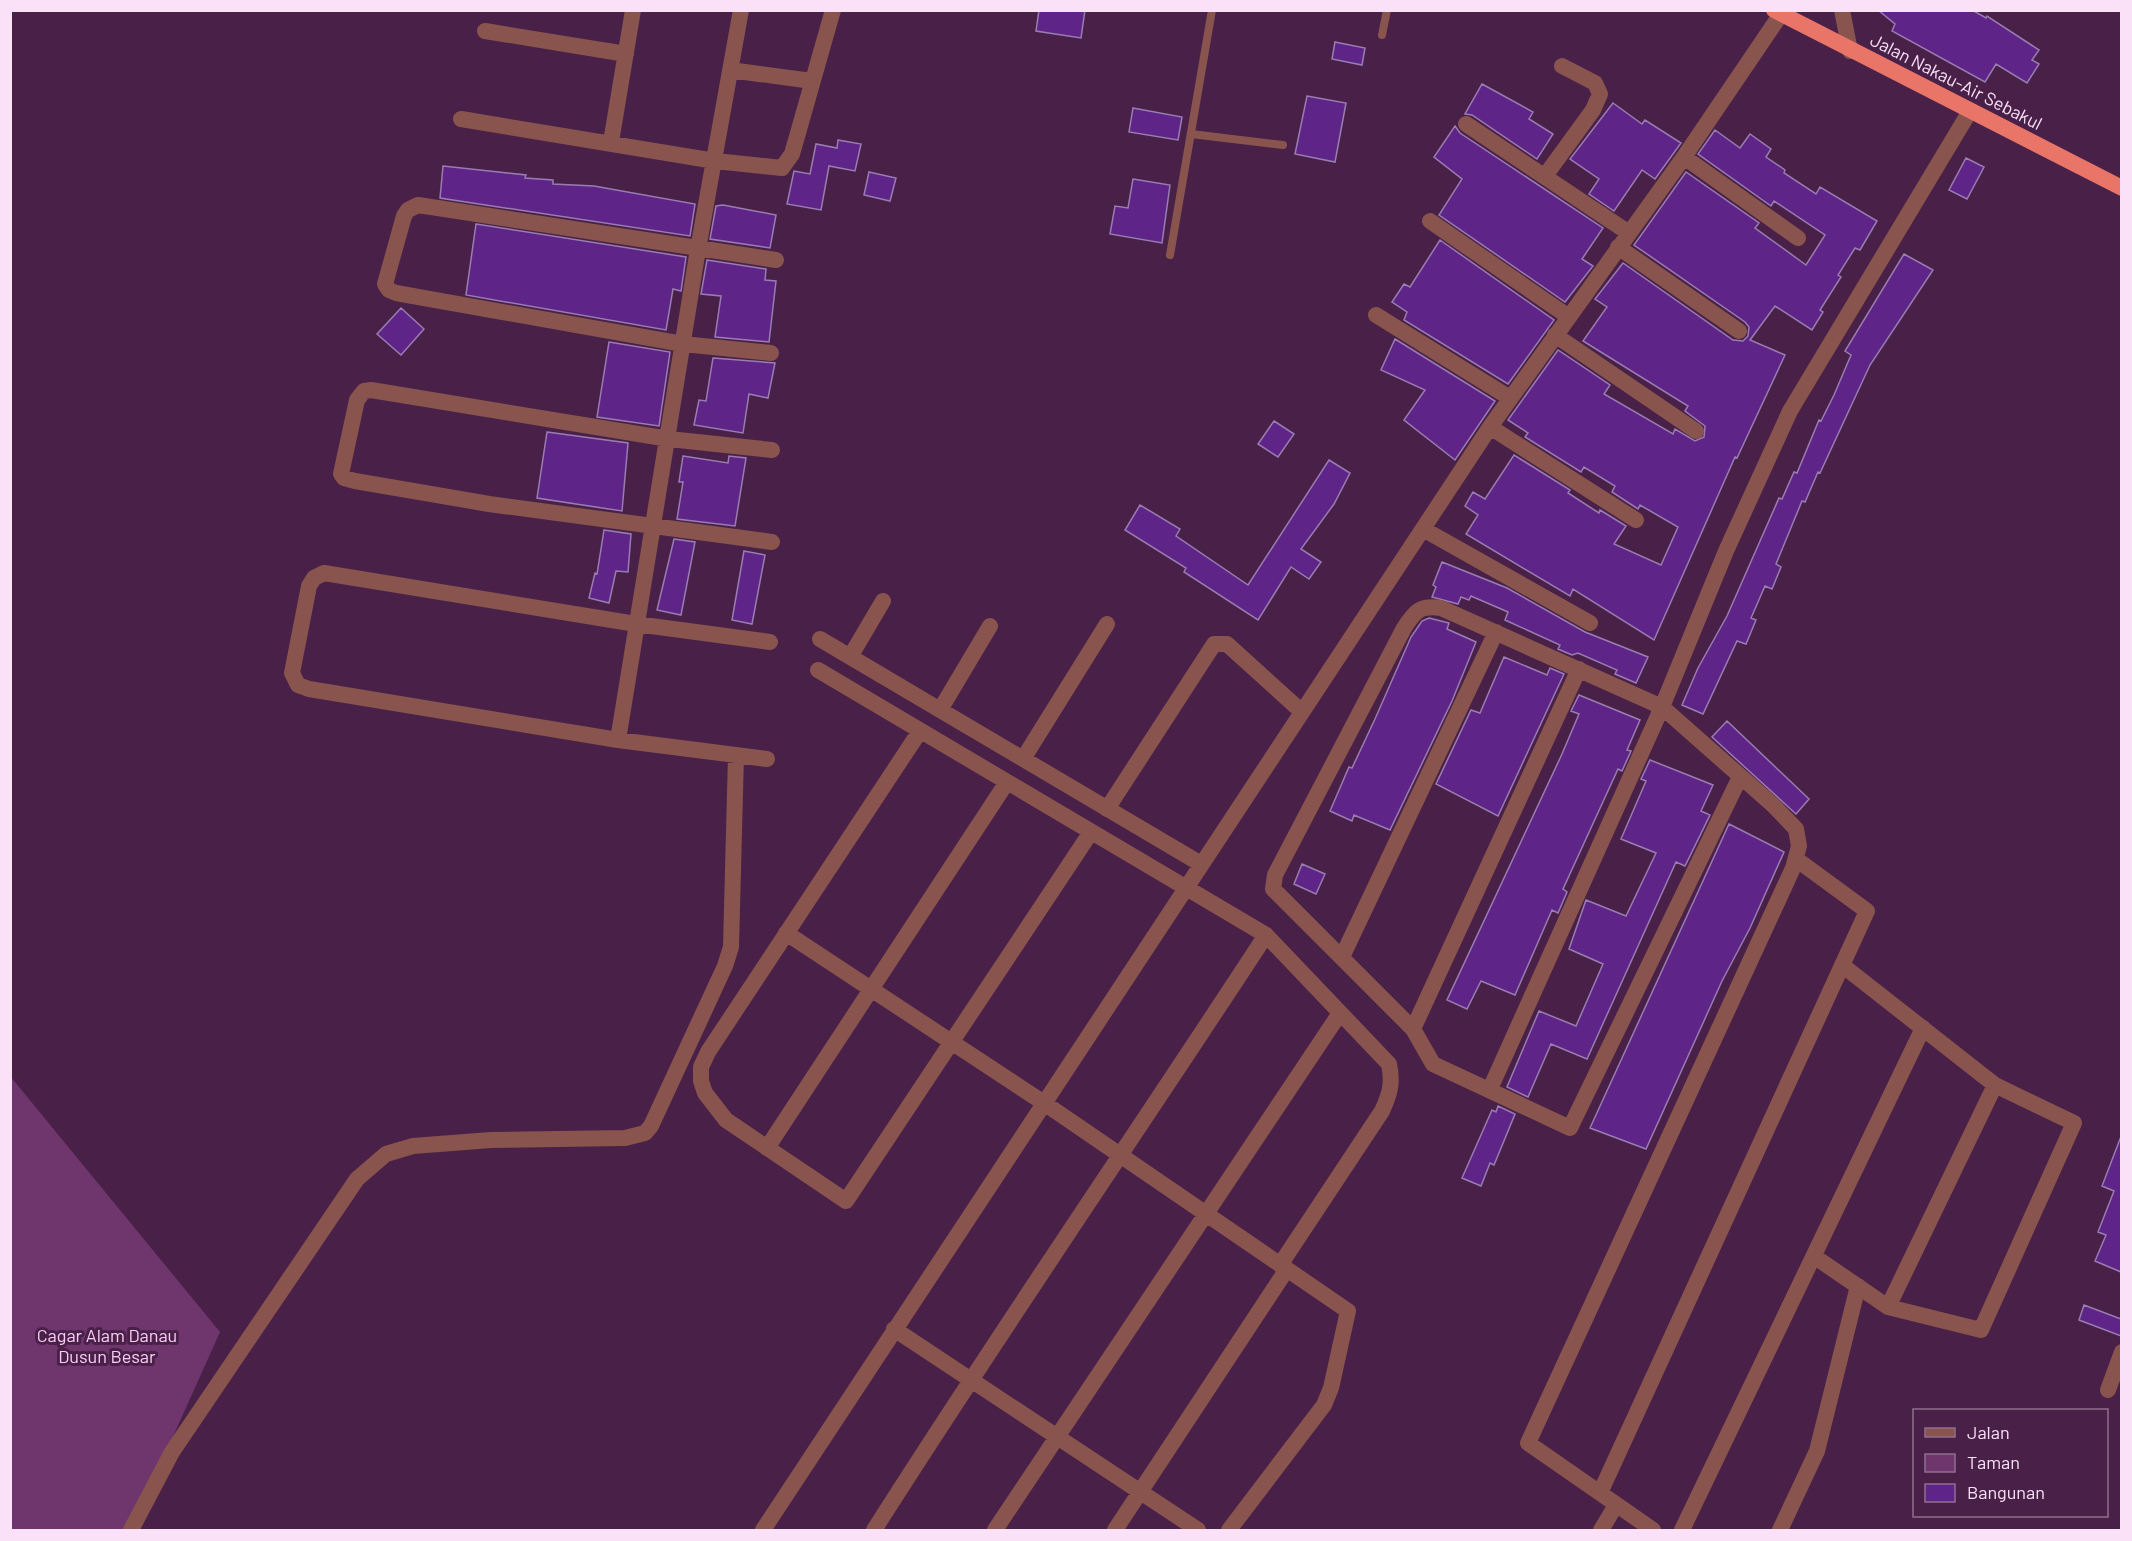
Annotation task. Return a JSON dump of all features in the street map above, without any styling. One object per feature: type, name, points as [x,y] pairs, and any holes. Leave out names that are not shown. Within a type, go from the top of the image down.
[{"type":"highway","name":"Jalan Nakau-Air Sebakul","points":[[1778,12],[1850,51],[2121,188]]},
{"type":"street","points":[[611,142],[633,10]]},
{"type":"street","points":[[618,740],[698,249],[741,10]]},
{"type":"street","points":[[461,119],[611,142],[714,161],[777,168],[785,166],[792,154],[832,10]]},
{"type":"street","points":[[1842,10],[1850,51]]},
{"type":"street","points":[[763,1530],[1490,427],[1684,157],[1778,12]]},
{"type":"street","points":[[485,31],[626,54]]},
{"type":"street","points":[[1545,176],[1593,110],[1600,94],[1595,83],[1562,66]]},
{"type":"street","points":[[730,70],[812,81]]},
{"type":"street","points":[[1490,1089],[1662,706],[1726,552],[1790,411],[1970,111]]},
{"type":"street","points":[[1466,124],[1629,233]]},
{"type":"street","points":[[1684,157],[1798,237]]},
{"type":"street","points":[[771,352],[683,344],[396,293],[389,290],[385,284],[404,216],[408,210],[418,205],[776,260]]},
{"type":"street","points":[[1430,221],[1569,317]]},
{"type":"street","points":[[1618,248],[1739,331]]},
{"type":"street","points":[[1376,315],[1510,399]]},
{"type":"street","points":[[1555,335],[1696,431]]},
{"type":"street","points":[[771,450],[669,438],[371,390],[364,391],[357,400],[341,467],[344,478],[355,481],[489,504],[772,542]]},
{"type":"street","points":[[1490,427],[1636,520]]},
{"type":"street","points":[[1423,529],[1590,623]]},
{"type":"street","points":[[767,759],[618,740],[309,689],[295,681],[293,668],[309,586],[314,578],[324,573],[636,624],[770,642]]},
{"type":"street","points":[[850,657],[883,601]]},
{"type":"street","points":[[1653,1530],[1528,1443],[1796,859],[1799,846],[1796,829],[1740,777],[1662,706],[1441,608],[1427,606],[1414,611],[1275,875],[1273,889],[1413,1029],[1433,1064],[1570,1128],[1740,777]]},
{"type":"street","points":[[1023,759],[1107,624]]},
{"type":"street","points":[[940,710],[990,626]]},
{"type":"street","points":[[1342,957],[1496,632]]},
{"type":"street","points":[[820,639],[1201,864]]},
{"type":"street","points":[[1107,809],[1214,644],[1227,644],[1302,712]]},
{"type":"street","points":[[1413,1029],[1579,669]]},
{"type":"street","points":[[818,670],[1266,935],[1389,1064],[1392,1078],[1391,1092],[1382,1111],[1115,1530]]},
{"type":"street","points":[[920,731],[708,1052],[701,1067],[701,1081],[714,1106],[726,1120],[846,1201],[1091,832]]},
{"type":"street","points":[[131,1530],[172,1452],[357,1179],[386,1154],[401,1148],[438,1143],[625,1138],[645,1133],[651,1126],[725,966],[731,947],[736,755]]},
{"type":"street","points":[[766,1148],[1007,782]]},
{"type":"street","points":[[1600,1493],[1867,911],[1796,859]]},
{"type":"street","points":[[786,933],[1044,1103],[1348,1311],[1331,1388],[1324,1405],[1229,1530]]},
{"type":"street","points":[[874,1530],[970,1380],[1122,1156],[1266,935]]},
{"type":"street","points":[[1815,1257],[1888,1307],[1981,1330],[2074,1123],[1995,1085],[1842,965]]},
{"type":"street","points":[[995,1530],[1055,1436],[1340,1013]]},
{"type":"street","points":[[1682,1530],[1923,1028]]},
{"type":"street","points":[[1888,1307],[1995,1085]]},
{"type":"street","points":[[1780,1530],[1817,1451],[1858,1286]]},
{"type":"street","points":[[894,1329],[1198,1530]]},
{"type":"street","points":[[2108,1390],[2121,1352]]},
{"type":"street","points":[[1601,1530],[1616,1504]]},
{"type":"lane","points":[[1170,255],[1212,10]]},
{"type":"lane","points":[[1382,35],[1387,10]]},
{"type":"lane","points":[[1191,134],[1283,145]]},
{"type":"green space","name":"Cagar Alam Danau Dusun Besar","points":[[10,1076],[220,1332],[131,1530],[11,1530]]},
{"type":"building","points":[[1039,10],[1085,10],[1081,38],[1036,31]]},
{"type":"building","points":[[1878,10],[1972,10],[1986,18],[1987,16],[2039,50],[2032,60],[2039,64],[2027,83],[1996,64],[1985,82],[1892,31],[1895,24]]},
{"type":"building","points":[[1335,42],[1365,48],[1362,65],[1332,59]]},
{"type":"building","points":[[1482,84],[1533,112],[1529,119],[1553,134],[1537,159],[1472,115],[1465,114]]},
{"type":"building","points":[[1307,96],[1346,103],[1335,162],[1295,154]]},
{"type":"building","points":[[1613,103],[1642,124],[1645,120],[1681,143],[1655,179],[1642,170],[1614,211],[1589,194],[1599,179],[1570,159]]},
{"type":"building","points":[[1133,108],[1182,117],[1178,140],[1129,132]]},
{"type":"building","points":[[1455,126],[1460,133],[1603,228],[1582,259],[1593,266],[1565,302],[1439,215],[1462,179],[1434,157]]},
{"type":"building","points":[[1715,130],[1740,148],[1750,134],[1771,149],[1766,157],[1785,170],[1784,173],[1816,194],[1820,187],[1877,221],[1860,250],[1855,248],[1838,275],[1841,277],[1820,310],[1823,312],[1812,330],[1775,306],[1750,340],[1785,355],[1737,458],[1735,457],[1654,640],[1573,589],[1570,596],[1466,534],[1478,515],[1465,506],[1473,492],[1485,499],[1514,455],[1570,490],[1568,493],[1599,513],[1600,510],[1626,526],[1614,544],[1661,565],[1678,527],[1640,505],[1638,509],[1612,492],[1615,486],[1584,467],[1581,472],[1525,437],[1528,433],[1508,420],[1558,350],[1610,385],[1604,394],[1673,434],[1675,429],[1695,441],[1704,437],[1705,426],[1685,411],[1688,406],[1583,341],[1607,307],[1595,299],[1623,263],[1733,340],[1743,341],[1748,336],[1749,327],[1745,322],[1634,245],[1686,172],[1759,223],[1755,228],[1806,265],[1825,235],[1774,201],[1771,206],[1698,154]]},
{"type":"building","points":[[838,140],[861,144],[855,171],[829,166],[821,210],[787,204],[794,171],[810,174],[816,144],[837,148]]},
{"type":"building","points":[[1966,158],[1984,167],[1967,199],[1949,190]]},
{"type":"building","points":[[443,166],[526,175],[525,178],[553,180],[553,184],[594,186],[695,204],[690,236],[440,198]]},
{"type":"building","points":[[869,172],[896,178],[890,201],[864,195]]},
{"type":"building","points":[[1133,179],[1170,185],[1162,243],[1110,234],[1115,206],[1128,208]]},
{"type":"building","points":[[723,205],[776,215],[770,248],[710,239],[716,206]]},
{"type":"building","points":[[476,224],[686,257],[681,291],[673,289],[666,330],[466,295]]},
{"type":"building","points":[[1440,240],[1554,320],[1508,384],[1404,320],[1407,312],[1392,302],[1404,284],[1410,287]]},
{"type":"building","points":[[1904,254],[1933,270],[1870,365],[1820,473],[1818,472],[1805,502],[1802,501],[1776,564],[1781,567],[1772,589],[1765,586],[1751,618],[1756,620],[1746,644],[1737,641],[1703,714],[1682,705],[1698,668],[1727,616],[1779,498],[1782,499],[1794,472],[1797,473],[1819,420],[1821,421],[1834,395],[1851,355],[1845,351]]},
{"type":"building","points":[[707,260],[766,269],[765,280],[776,281],[769,342],[715,337],[721,296],[701,294]]},
{"type":"building","points":[[401,308],[424,329],[401,355],[377,334]]},
{"type":"building","points":[[1395,339],[1495,401],[1455,460],[1404,420],[1425,390],[1381,370]]},
{"type":"building","points":[[609,342],[670,352],[659,426],[597,417]]},
{"type":"building","points":[[713,358],[775,363],[768,398],[749,394],[743,433],[694,425],[699,400],[706,401]]},
{"type":"building","points":[[1274,421],[1294,434],[1278,457],[1258,444]]},
{"type":"building","points":[[547,432],[628,443],[622,511],[537,498]]},
{"type":"building","points":[[683,456],[728,463],[729,456],[746,458],[735,526],[677,519],[683,482],[679,482]]},
{"type":"building","points":[[1329,460],[1350,473],[1334,504],[1301,549],[1321,562],[1309,579],[1291,567],[1258,620],[1184,572],[1186,568],[1125,530],[1140,505],[1180,529],[1176,536],[1248,585]]},
{"type":"building","points":[[604,530],[631,534],[628,572],[616,571],[609,603],[589,598],[595,573],[597,574]]},
{"type":"building","points":[[674,539],[695,542],[681,615],[657,610]]},
{"type":"building","points":[[744,551],[765,555],[752,624],[732,620]]},
{"type":"building","points":[[1442,562],[1507,588],[1585,632],[1648,657],[1636,683],[1615,674],[1617,670],[1578,653],[1572,655],[1558,649],[1560,645],[1505,620],[1508,612],[1471,596],[1469,600],[1461,597],[1458,604],[1432,597],[1436,587],[1433,585]]},
{"type":"building","points":[[1429,618],[1449,623],[1447,629],[1476,642],[1452,701],[1390,830],[1354,815],[1352,821],[1330,811],[1349,767],[1352,768],[1375,719],[1411,637],[1422,621]]},
{"type":"building","points":[[1504,657],[1547,675],[1550,668],[1564,674],[1498,816],[1436,784],[1471,710],[1480,713]]},
{"type":"building","points":[[1579,695],[1640,720],[1627,750],[1631,751],[1622,771],[1618,769],[1563,889],[1567,892],[1558,913],[1552,910],[1515,995],[1481,981],[1467,1009],[1447,1000],[1562,754],[1579,714],[1571,711]]},
{"type":"building","points":[[1727,721],[1809,799],[1796,814],[1712,737]]},
{"type":"building","points":[[1650,760],[1713,785],[1701,811],[1710,815],[1685,866],[1676,862],[1587,1059],[1551,1044],[1528,1097],[1507,1087],[1539,1011],[1576,1026],[1603,964],[1569,949],[1586,900],[1626,916],[1656,853],[1621,839],[1646,781],[1641,779]]},
{"type":"building","points":[[1729,824],[1784,852],[1750,928],[1722,981],[1646,1149],[1590,1128]]},
{"type":"building","points":[[1302,864],[1325,874],[1316,894],[1294,884]]},
{"type":"building","points":[[1498,1106],[1515,1114],[1494,1165],[1490,1163],[1481,1186],[1462,1178],[1492,1110],[1496,1112]]},
{"type":"building","points":[[2120,1139],[2121,1272],[2095,1261],[2106,1235],[2098,1232],[2114,1191],[2102,1186]]},
{"type":"building","points":[[2084,1305],[2121,1319],[2121,1336],[2079,1320]]}]
